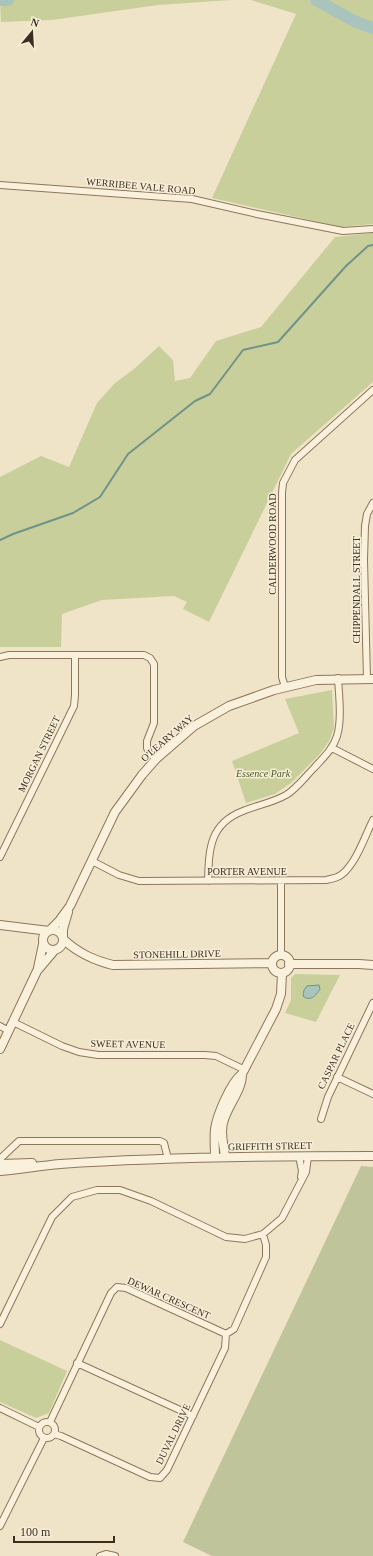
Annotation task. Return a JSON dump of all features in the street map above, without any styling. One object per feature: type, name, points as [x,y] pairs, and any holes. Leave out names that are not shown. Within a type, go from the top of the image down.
[{"type":"street","name":"WERRIBEE VALE ROAD","points":[[0,185],[192,199],[343,231],[373,229]]},
{"type":"street","name":"CALDERWOOD ROAD","points":[[285,687],[282,677],[283,483],[295,460],[373,390]]},
{"type":"street","name":"CHIPPENDALL STREET","points":[[370,679],[364,560],[365,526],[367,514],[373,504]]},
{"type":"street","points":[[366,594],[373,594]]},
{"type":"street","points":[[0,657],[9,655],[144,655],[150,658],[154,664],[154,723],[147,741],[147,748],[149,753],[156,759]]},
{"type":"street","name":"MORGAN STREET","points":[[0,857],[74,706],[75,655]]},
{"type":"street","name":"O'LEARY WAY","points":[[70,906],[115,812],[142,775],[156,759],[194,726],[228,706],[285,687],[316,680],[338,678],[370,679]]},
{"type":"street","points":[[208,881],[209,853],[211,843],[220,827],[233,816],[242,811],[270,803],[288,795],[332,748],[337,736],[338,725],[338,678]]},
{"type":"street","points":[[332,748],[373,769]]},
{"type":"street","name":"PORTER AVENUE","points":[[92,861],[119,875],[139,881],[326,880],[340,876],[352,862],[373,820]]},
{"type":"street","points":[[281,881],[281,955]]},
{"type":"street","points":[[0,1049],[37,971],[43,936],[55,926],[70,906]]},
{"type":"street","points":[[37,971],[56,950],[62,946],[63,929],[70,906]]},
{"type":"street","points":[[0,925],[56,931],[62,935],[63,939],[84,955]]},
{"type":"street","points":[[23,928],[32,932],[49,950],[84,955]]},
{"type":"street","name":"STONEHILL DRIVE","points":[[84,955],[97,961],[113,965],[272,963]]},
{"type":"street","points":[[281,955],[287,958],[289,964],[286,971],[282,973],[273,969],[272,963],[275,957],[281,955]]},
{"type":"street","points":[[289,964],[359,964],[373,966]]},
{"type":"street","points":[[225,1157],[222,1133],[226,1113],[242,1082],[244,1072],[276,1009],[281,994],[282,973]]},
{"type":"street","name":"CASPAR PLACE","points":[[321,1119],[328,1097],[372,1006]]},
{"type":"street","name":"SWEET AVENUE","points":[[13,1022],[62,1046],[79,1052],[98,1055],[216,1056],[244,1072]]},
{"type":"street","points":[[0,1026],[9,1031]]},
{"type":"street","points":[[215,1157],[214,1136],[218,1115],[236,1079],[244,1072]]},
{"type":"street","points":[[337,1078],[373,1094]]},
{"type":"street","points":[[0,1159],[19,1141],[160,1141],[164,1143],[168,1159]]},
{"type":"street","points":[[299,1156],[302,1171],[299,1184]]},
{"type":"street","points":[[0,1324],[3,1311],[52,1217],[72,1197],[97,1190],[120,1190],[151,1201],[226,1236],[245,1239],[263,1234],[282,1218],[306,1172],[308,1156]]},
{"type":"street","name":"GRIFFITH STREET","points":[[0,1171],[58,1165],[215,1157],[373,1156]]},
{"type":"street","name":"GRIFFITH STREET","points":[[0,1164],[58,1165]]},
{"type":"street","points":[[226,1334],[234,1329],[266,1257],[266,1245],[263,1234]]},
{"type":"street","name":"DEWAR CRESCENT","points":[[50,1422],[111,1293],[117,1287],[126,1288],[226,1334]]},
{"type":"street","name":"DUVAL DRIVE","points":[[54,1434],[150,1477],[160,1478],[167,1470],[193,1416],[224,1348],[226,1334]]},
{"type":"street","points":[[77,1363],[193,1416]]},
{"type":"street","points":[[0,1408],[39,1427]]},
{"type":"street","points":[[43,1422],[50,1422],[55,1428],[54,1434],[49,1438],[44,1438],[39,1434],[39,1427],[43,1422]]},
{"type":"street","points":[[0,1526],[44,1438]]},
{"type":"street","points":[[100,1556],[106,1554],[115,1556]]},
{"type":"green space","points":[[0,0],[231,0],[158,5],[52,20],[1,22]]},
{"type":"green space","points":[[251,0],[373,0],[373,224],[341,227],[212,198],[296,14]]},
{"type":"green space","points":[[373,233],[373,382],[291,454],[209,622],[183,609],[187,602],[174,596],[102,600],[62,614],[61,647],[0,647],[0,477],[41,456],[69,467],[97,403],[115,383],[134,369],[159,346],[173,360],[175,381],[190,378],[216,341],[261,327],[335,237]]},
{"type":"green space","name":"Essence Park","points":[[332,690],[334,728],[329,741],[320,754],[291,783],[275,794],[246,803],[232,761],[299,733],[285,699]]},
{"type":"green space","points":[[295,974],[340,975],[316,1022],[285,1013],[291,1000],[291,978]]},
{"type":"green space","points":[[361,1166],[373,1167],[373,1556],[212,1556],[183,1542]]},
{"type":"green space","points":[[0,1340],[67,1371],[49,1413],[36,1418],[0,1402]]},
{"type":"water","points":[[319,985],[320,989],[313,997],[306,998],[303,996],[304,990],[307,986]]},
{"type":"waterway","points":[[0,0],[8,0]]},
{"type":"waterway","points":[[316,0],[356,22],[373,28]]},
{"type":"waterway","points":[[0,540],[73,513],[100,497],[128,454],[195,401],[210,394],[243,350],[278,342],[346,266],[368,246],[373,245]]}]
